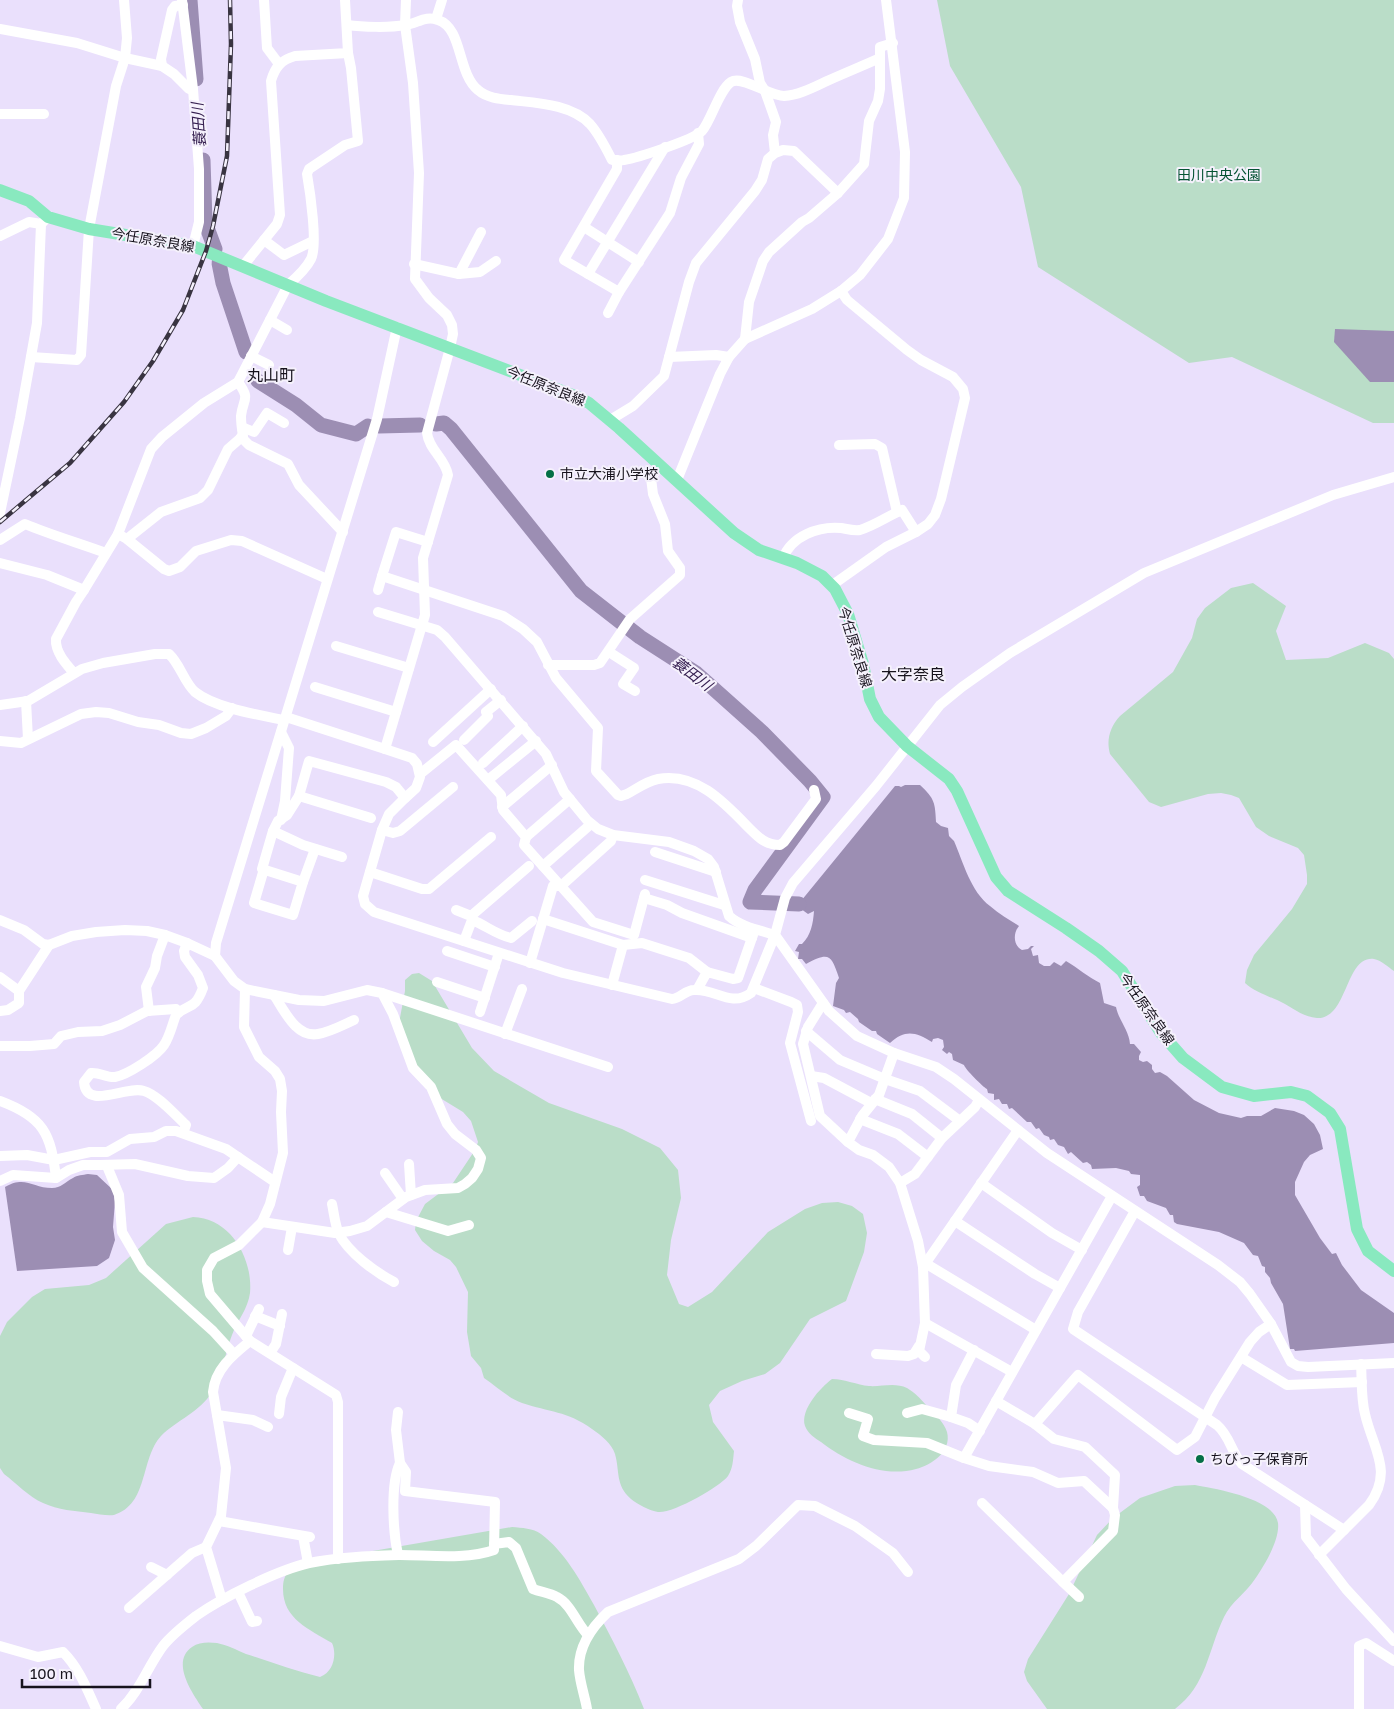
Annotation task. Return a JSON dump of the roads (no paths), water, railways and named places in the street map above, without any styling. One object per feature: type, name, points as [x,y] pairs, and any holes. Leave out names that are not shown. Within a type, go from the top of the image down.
[{"type":"main road","name":"今任原奈良線","points":[[0,190],[29,201],[45,220],[193,246],[397,328],[578,397],[589,403],[610,420],[748,544],[759,550],[798,563],[822,576],[831,586],[848,614],[873,705],[879,717],[907,746],[949,779],[996,877],[1008,891],[1099,951],[1122,971],[1161,1033],[1183,1058],[1222,1088],[1254,1096],[1291,1092],[1307,1096],[1330,1113],[1340,1129],[1357,1230],[1368,1251],[1394,1271]]},
{"type":"street","points":[[31,357],[77,360],[81,355],[89,229],[116,86],[126,58],[127,38],[124,0]]},
{"type":"street","points":[[264,0],[267,48],[279,64]]},
{"type":"street","points":[[123,537],[152,449],[162,437],[204,403],[238,382],[288,285],[311,260],[313,252],[312,210],[307,174],[309,169],[345,145],[358,141],[348,53],[345,0]]},
{"type":"street","points":[[385,749],[426,611],[423,558],[448,475],[446,467],[428,442],[427,433],[453,334],[447,315],[429,298],[415,279],[414,264],[419,173],[405,25],[406,0]]},
{"type":"street","points":[[436,19],[442,0]]},
{"type":"street","points":[[738,0],[737,6],[740,22],[755,59],[760,83],[765,91],[776,122],[773,135],[775,153]]},
{"type":"street","points":[[678,480],[720,374],[729,357],[745,339],[812,309],[841,291],[860,275],[888,239],[904,198],[905,152],[893,43],[886,0]]},
{"type":"street","points":[[162,66],[161,59],[172,10],[175,6],[183,3],[193,89],[199,169],[199,222],[193,246]]},
{"type":"street","points":[[347,25],[405,25],[425,18],[442,21],[453,32],[464,68],[472,84],[479,92],[494,98],[557,107],[582,117],[591,125],[612,160],[627,159],[665,148],[702,131],[730,82],[737,80],[746,82],[775,95],[785,96],[807,90],[880,58]]},
{"type":"street","points":[[0,29],[77,43],[126,58],[162,66],[174,74],[189,89],[193,89]]},
{"type":"street","points":[[745,339],[749,302],[763,261],[769,252],[838,193],[864,164],[869,121],[878,101],[880,89],[880,47],[893,43]]},
{"type":"street","points":[[243,266],[277,224],[280,215],[272,81],[274,72],[279,64],[287,58],[348,53]]},
{"type":"street","points":[[0,114],[44,114]]},
{"type":"street","points":[[608,313],[619,292],[670,213],[681,178],[699,144],[698,133]]},
{"type":"street","points":[[588,274],[665,148]]},
{"type":"street","points":[[610,420],[633,406],[664,376],[696,263],[755,191],[762,180],[768,159],[775,153],[783,150],[794,151],[838,193]]},
{"type":"street","points":[[617,160],[617,169],[564,260],[619,292]]},
{"type":"street","points":[[0,236],[29,222],[45,220],[38,323],[0,513]]},
{"type":"street","points":[[584,227],[639,262]]},
{"type":"street","points":[[460,274],[481,232]]},
{"type":"street","points":[[264,240],[284,255],[313,241]]},
{"type":"street","points":[[414,264],[460,274],[480,272],[496,261]]},
{"type":"street","points":[[831,586],[886,547],[928,524],[935,516],[941,499],[965,398],[964,389],[953,377],[920,360],[847,300],[841,291]]},
{"type":"street","points":[[270,320],[287,330]]},
{"type":"street","points":[[215,956],[216,943],[327,579],[344,532],[377,419],[397,328]]},
{"type":"street","points":[[670,357],[716,355],[729,357]]},
{"type":"street","points":[[251,356],[269,365]]},
{"type":"street","points":[[238,382],[245,392],[245,404],[241,415],[242,432],[249,445],[288,464],[299,486],[344,532]]},
{"type":"street","points":[[242,432],[254,432],[267,413],[284,423]]},
{"type":"street","points":[[74,673],[65,663],[56,646],[56,639],[106,553],[123,537],[161,512],[200,498],[208,490],[228,449],[242,432]]},
{"type":"street","points":[[839,445],[875,444],[882,448],[897,512]]},
{"type":"street","points":[[548,664],[594,665],[600,663],[630,619],[680,575],[680,568],[668,551],[665,524],[653,494],[651,478],[660,465]]},
{"type":"street","points":[[0,705],[26,701],[82,669],[103,663],[155,654],[168,654],[174,658],[195,691],[232,708],[285,719],[385,749],[412,758],[418,764],[420,774],[416,788],[389,814],[382,830],[363,896],[365,904],[374,912],[530,963],[612,985],[672,999],[677,999],[688,991],[696,990],[731,999],[740,999],[751,993],[754,988],[775,935],[785,898],[794,883],[870,793],[940,705],[962,686],[1010,653],[1144,573],[1333,495],[1394,477]]},
{"type":"street","points":[[782,558],[794,540],[808,533],[826,528],[858,530],[902,510],[916,532]]},
{"type":"street","points":[[0,540],[25,524],[106,553]]},
{"type":"street","points":[[378,590],[396,532],[428,542]]},
{"type":"street","points":[[123,537],[169,571],[180,567],[196,551],[231,540],[242,541],[327,579]]},
{"type":"street","points":[[0,563],[48,575],[84,590]]},
{"type":"street","points":[[382,576],[424,588],[503,616],[524,629],[537,642],[556,678],[598,728],[596,771],[618,795],[627,794],[658,779],[689,781],[715,794],[762,841],[780,845],[816,799],[814,790]]},
{"type":"street","points":[[378,612],[436,630],[536,741],[546,754],[564,792],[591,824],[598,829],[613,834],[651,838],[668,842],[694,851],[708,859],[716,872],[724,905],[729,916],[753,934]]},
{"type":"street","points":[[336,646],[409,668]]},
{"type":"street","points":[[609,652],[634,668],[623,684],[635,692]]},
{"type":"street","points":[[315,687],[396,712]]},
{"type":"street","points":[[432,742],[491,689]]},
{"type":"street","points":[[464,740],[488,716],[486,712],[501,700]]},
{"type":"street","points":[[26,701],[28,739]]},
{"type":"street","points":[[0,741],[21,743],[81,714],[96,712],[109,713],[138,722],[159,725],[181,733],[191,734],[206,728],[226,716],[232,708]]},
{"type":"street","points":[[483,763],[523,726]]},
{"type":"street","points":[[281,732],[288,748],[285,802],[281,820]]},
{"type":"street","points":[[488,780],[536,741]]},
{"type":"street","points":[[420,774],[456,744],[501,795],[503,810],[526,837]]},
{"type":"street","points":[[315,849],[293,915],[254,903],[273,831],[287,815],[299,796],[309,761],[386,782],[396,787],[405,798]]},
{"type":"street","points":[[502,807],[552,765]]},
{"type":"street","points":[[382,830],[400,831],[453,787]]},
{"type":"street","points":[[299,796],[371,818]]},
{"type":"street","points":[[570,799],[526,837],[524,845],[593,922],[634,935],[645,896],[682,913],[753,934],[775,935]]},
{"type":"street","points":[[543,866],[591,824]]},
{"type":"street","points":[[273,831],[303,845],[342,857]]},
{"type":"street","points":[[530,963],[553,886],[561,886],[611,842],[613,834]]},
{"type":"street","points":[[370,872],[422,889],[429,889],[492,838]]},
{"type":"street","points":[[655,852],[716,872]]},
{"type":"street","points":[[464,941],[472,918],[529,866]]},
{"type":"street","points":[[264,869],[303,882]]},
{"type":"street","points":[[645,880],[724,905]]},
{"type":"street","points":[[456,910],[485,925],[496,934],[511,938],[532,921]]},
{"type":"street","points":[[543,919],[623,945],[642,943],[689,958],[707,972],[733,979],[738,978],[753,934]]},
{"type":"street","points":[[0,920],[24,930],[43,944],[49,945],[72,936],[96,932],[147,931],[187,943],[215,956],[234,981],[246,989],[299,1000],[324,1001],[366,990],[382,993],[608,1068]]},
{"type":"street","points":[[775,935],[829,1011],[857,1036],[936,1067],[954,1078],[1047,1153],[1218,1265],[1240,1282],[1271,1324],[1291,1362],[1298,1366],[1308,1367],[1394,1362]]},
{"type":"street","points":[[149,1011],[146,987],[155,968],[157,956],[165,936]]},
{"type":"street","points":[[183,1133],[186,1125],[145,1091],[135,1089],[95,1097],[88,1094],[84,1089],[84,1082],[91,1073],[113,1077],[147,1061],[164,1045],[179,1012],[193,1006],[199,999],[203,988],[198,976],[185,957],[184,951],[187,943]]},
{"type":"street","points":[[0,1011],[15,1007],[20,998],[19,991],[49,945]]},
{"type":"street","points":[[612,985],[623,945]]},
{"type":"street","points":[[447,951],[495,967]]},
{"type":"street","points":[[480,1012],[499,953]]},
{"type":"street","points":[[696,990],[707,972]]},
{"type":"street","points":[[0,977],[19,991]]},
{"type":"street","points":[[437,982],[485,998]]},
{"type":"street","points":[[754,988],[797,1005],[798,1012],[790,1043],[811,1121]]},
{"type":"street","points":[[246,989],[244,1027],[259,1057],[275,1071],[280,1079],[282,1091],[280,1112],[283,1153],[274,1182],[270,1204],[262,1222],[240,1245],[214,1258],[207,1270],[207,1281],[210,1294],[248,1338],[336,1396],[338,1402],[338,1559]]},
{"type":"street","points":[[506,1034],[522,989]]},
{"type":"street","points":[[262,1222],[338,1233],[350,1231],[367,1226],[407,1197],[425,1190],[458,1188],[472,1178],[478,1169],[480,1158],[476,1150],[455,1134],[446,1124],[431,1087],[413,1068],[393,1014],[382,993]]},
{"type":"street","points":[[274,995],[293,1024],[307,1034],[318,1034],[354,1020]]},
{"type":"street","points":[[823,1003],[806,1031],[803,1044],[820,1116],[848,1142],[859,1150],[873,1155],[889,1167],[900,1183],[924,1265],[925,1323],[919,1346],[914,1354],[908,1356],[876,1354]]},
{"type":"street","points":[[0,1046],[54,1044],[61,1036],[78,1032],[102,1031],[149,1011],[176,1009],[179,1012]]},
{"type":"street","points":[[806,1031],[840,1060],[927,1094],[960,1121]]},
{"type":"street","points":[[848,1142],[860,1119],[879,1095],[894,1052]]},
{"type":"street","points":[[811,1076],[824,1078],[873,1101],[912,1114],[942,1138]]},
{"type":"street","points":[[900,1183],[915,1174],[942,1138],[975,1107],[979,1100]]},
{"type":"street","points":[[0,1101],[28,1114],[41,1126],[54,1160],[56,1178]]},
{"type":"street","points":[[860,1119],[898,1134],[928,1157]]},
{"type":"street","points":[[924,1265],[1018,1130]]},
{"type":"street","points":[[0,1156],[27,1155],[54,1160],[90,1152],[107,1152],[130,1140],[154,1137],[166,1131],[176,1131],[226,1149],[274,1182]]},
{"type":"street","points":[[0,1181],[13,1175],[56,1178],[69,1170],[83,1165],[136,1164],[188,1176],[214,1178],[228,1168],[238,1157]]},
{"type":"street","points":[[407,1197],[409,1164]]},
{"type":"street","points":[[107,1166],[119,1195],[122,1232],[143,1268],[184,1307],[213,1331],[234,1354]]},
{"type":"street","points":[[385,1173],[407,1197]]},
{"type":"street","points":[[981,1183],[1052,1233],[1082,1250]]},
{"type":"street","points":[[964,1458],[1112,1196]]},
{"type":"street","points":[[332,1204],[338,1233],[346,1245],[365,1263],[394,1282]]},
{"type":"street","points":[[1135,1211],[1078,1312],[1073,1328],[1205,1417],[1224,1432],[1233,1452],[1242,1464],[1344,1530]]},
{"type":"street","points":[[386,1212],[448,1231],[469,1225]]},
{"type":"street","points":[[955,1221],[1035,1274],[1060,1288]]},
{"type":"street","points":[[288,1250],[292,1227]]},
{"type":"street","points":[[924,1265],[1036,1330]]},
{"type":"street","points":[[129,1608],[192,1553],[206,1547],[222,1516],[226,1468],[213,1392],[214,1381],[229,1358],[248,1338],[257,1312],[280,1326]]},
{"type":"street","points":[[270,1353],[276,1344],[282,1314]]},
{"type":"street","points":[[925,1323],[1012,1372]]},
{"type":"street","points":[[1035,1424],[1078,1375],[1177,1450],[1195,1437],[1215,1398],[1250,1342],[1259,1332],[1271,1324]]},
{"type":"street","points":[[919,1346],[919,1351],[925,1357]]},
{"type":"street","points":[[951,1417],[956,1385],[974,1350]]},
{"type":"street","points":[[1241,1357],[1287,1385],[1362,1382]]},
{"type":"street","points":[[1319,1555],[1375,1497],[1381,1478],[1380,1458],[1364,1413],[1361,1364]]},
{"type":"street","points":[[278,1414],[281,1397],[292,1368]]},
{"type":"street","points":[[996,1402],[1035,1424],[1054,1439],[1085,1447],[1115,1475],[1113,1508]]},
{"type":"street","points":[[907,1413],[922,1409],[968,1423],[980,1431]]},
{"type":"street","points":[[121,1709],[145,1678],[163,1646],[195,1616],[222,1600],[274,1576],[308,1563],[338,1559],[398,1555],[480,1555],[494,1550],[495,1502],[405,1491],[406,1472],[400,1463],[396,1430],[398,1412]]},
{"type":"street","points":[[849,1413],[868,1419],[863,1436],[866,1438],[927,1443],[989,1466],[1033,1472],[1058,1483],[1084,1481],[1113,1508],[1116,1515],[1113,1531],[1063,1582]]},
{"type":"street","points":[[217,1416],[253,1420],[268,1427]]},
{"type":"street","points":[[398,1555],[394,1534],[394,1496],[396,1471],[400,1463]]},
{"type":"street","points":[[982,1503],[1080,1597]]},
{"type":"street","points":[[587,1709],[579,1670],[588,1635],[595,1624],[608,1612],[739,1559],[756,1546],[798,1505],[814,1506],[855,1526],[893,1554],[908,1572]]},
{"type":"street","points":[[1305,1505],[1306,1537],[1346,1589],[1394,1641]]},
{"type":"street","points":[[219,1521],[307,1537],[308,1563]]},
{"type":"street","points":[[494,1544],[509,1542],[516,1548],[533,1589],[557,1597],[565,1604],[588,1635]]},
{"type":"street","points":[[206,1547],[222,1600]]},
{"type":"street","points":[[151,1567],[167,1575]]},
{"type":"street","points":[[238,1592],[252,1622],[257,1621]]},
{"type":"street","points":[[1359,1709],[1359,1646],[1366,1643],[1394,1661]]},
{"type":"street","points":[[0,1646],[38,1657],[63,1652],[72,1661],[82,1678],[96,1709]]},
{"type":"waterway","name":"蓑田川","points":[[190,0],[196,79]]},
{"type":"waterway","name":"蓑田川","points":[[203,160],[205,222],[215,249]]},
{"type":"waterway","name":"蓑田川","points":[[219,263],[223,283],[246,352]]},
{"type":"waterway","name":"蓑田川","points":[[258,381],[296,405],[321,425],[356,434],[368,426]]},
{"type":"waterway","name":"蓑田川","points":[[436,424],[444,423],[451,429],[581,591],[640,637],[696,673],[762,732],[823,797],[755,890],[750,902],[799,904]]},
{"type":"waterway","name":"蓑田川","points":[[379,426],[420,425]]},
{"type":"railway","points":[[0,522],[70,463],[124,402],[153,361],[183,310],[206,251],[227,156],[231,44],[230,0]]},
{"type":"place","name":"市立大浦小学校","points":[[550,474]]},
{"type":"place","name":"ちびっ子保育所","points":[[1200,1459]]},
{"type":"district","name":"丸山町","points":[[271,375]]},
{"type":"district","name":"大字奈良","points":[[913,674]]},
{"type":"park label","name":"田川中央公園","points":[[1219,175]]}]
